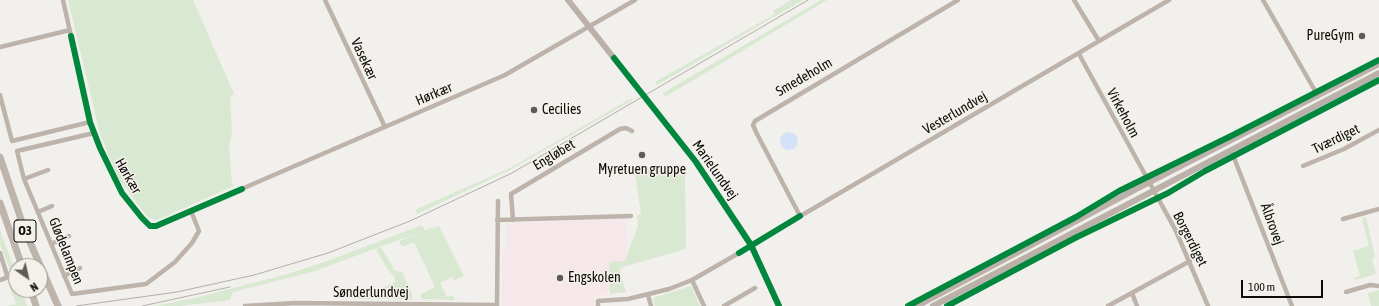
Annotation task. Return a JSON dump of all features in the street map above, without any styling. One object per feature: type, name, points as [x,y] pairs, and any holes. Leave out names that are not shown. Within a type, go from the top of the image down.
[{"type":"main road","name":"Marielundvej","points":[[568,0],[696,162],[751,245],[779,306]]},
{"type":"main road","points":[[917,306],[1379,64]]},
{"type":"main road","points":[[933,306],[1379,73]]},
{"type":"main road","name":"O3","points":[[0,157],[25,231],[57,305]]},
{"type":"main road","name":"O3","points":[[0,203],[19,258]]},
{"type":"street","name":"Hørkær","points":[[63,0],[94,134],[122,193],[150,226],[156,226],[505,75],[635,0]]},
{"type":"street","name":"Vasekær","points":[[325,0],[385,127]]},
{"type":"street","name":"Smedeholm","points":[[800,216],[756,132],[753,125],[755,121],[958,0]]},
{"type":"street","points":[[1074,0],[1099,41]]},
{"type":"street","name":"Vesterlundvej","points":[[751,245],[1169,0]]},
{"type":"street","points":[[1263,0],[1318,96]]},
{"type":"street","points":[[0,47],[70,30]]},
{"type":"street","name":"Virkeholm","points":[[1078,54],[1149,184]]},
{"type":"street","points":[[0,95],[12,141],[90,122]]},
{"type":"street","name":"Engløbet","points":[[513,220],[511,194],[620,129],[626,128],[632,131]]},
{"type":"street","name":"Tværdiget","points":[[1303,166],[1344,149],[1379,130]]},
{"type":"street","name":"Glødelampen","points":[[94,134],[17,151],[24,179],[72,294],[146,284],[175,262],[192,243],[199,231],[191,211]]},
{"type":"street","name":"Ålbrovej","points":[[1232,150],[1292,306]]},
{"type":"street","points":[[24,179],[48,170]]},
{"type":"street","name":"Borgerdiget","points":[[1149,184],[1176,231],[1208,306]]},
{"type":"street","points":[[497,305],[498,201]]},
{"type":"street","points":[[38,212],[52,206]]},
{"type":"street","points":[[1343,219],[1379,209]]},
{"type":"street","points":[[497,220],[631,216]]},
{"type":"street","points":[[51,244],[69,236]]},
{"type":"street","points":[[0,253],[7,272],[6,278],[0,280]]},
{"type":"street","points":[[598,306],[598,301],[628,299],[648,295],[692,280],[739,253]]},
{"type":"street","points":[[1108,306],[1190,261]]},
{"type":"street","points":[[64,276],[80,268]]},
{"type":"street","points":[[692,280],[704,306]]},
{"type":"street","points":[[1346,292],[1370,285],[1379,286]]},
{"type":"street","points":[[724,306],[756,288]]},
{"type":"street","points":[[1132,293],[1137,306]]},
{"type":"street","points":[[648,295],[651,306]]},
{"type":"street","name":"Sønderlundvej","points":[[245,306],[294,303],[497,305]]},
{"type":"shaded area","name":"Engskolen","points":[[626,218],[627,262],[607,294],[594,298],[594,306],[502,306],[502,254],[506,251],[506,224]]},
{"type":"green space","points":[[68,0],[193,0],[234,94],[230,97],[232,131],[229,148],[232,183],[234,186],[157,220],[148,218],[119,179],[107,152],[99,130]]},
{"type":"green space","points":[[791,0],[803,0],[657,85],[655,82],[775,14],[773,11]]},
{"type":"green space","points":[[821,0],[827,0],[665,97],[663,93]]},
{"type":"green space","points":[[632,98],[633,100],[510,170],[417,214],[415,210],[510,168]]},
{"type":"green space","points":[[679,165],[685,173],[686,249],[619,268],[626,292],[610,294],[609,262],[625,261],[638,225],[637,216],[641,213],[634,168]]},
{"type":"green space","points":[[1366,217],[1375,256],[1372,260],[1376,274],[1355,280],[1354,278],[1360,276],[1353,251],[1369,246],[1362,218]]},
{"type":"green space","points":[[422,225],[425,230],[439,226],[464,276],[453,281],[452,277],[440,283],[447,297],[453,295],[455,300],[421,299],[421,294],[435,287],[414,242],[402,247],[399,241],[423,231],[312,272],[233,292],[230,300],[181,306],[155,306],[195,298],[291,273],[330,260]]},
{"type":"green space","points":[[0,230],[10,258],[8,258],[8,265],[0,244]]},
{"type":"green space","points":[[381,247],[395,271],[402,272],[413,296],[411,300],[387,299],[383,288],[395,282],[394,276],[387,269],[376,249]]},
{"type":"green space","points":[[691,286],[700,306],[655,306],[653,298]]},
{"type":"green space","points":[[380,289],[384,299],[358,299],[358,296]]},
{"type":"green space","points":[[1379,290],[1379,306],[1371,306],[1368,293]]},
{"type":"green space","points":[[14,298],[24,298],[27,306],[7,306],[16,304]]},
{"type":"water","points":[[789,132],[795,135],[798,141],[795,147],[789,150],[783,147],[780,141],[783,135]]},
{"type":"tram line","points":[[76,306],[177,292],[254,275],[328,253],[410,221],[512,173],[808,0]]},
{"type":"tram line","points":[[142,306],[230,287]]},
{"type":"cycle path","points":[[71,36],[90,122],[100,148],[122,193],[150,226],[156,226],[242,189]]},
{"type":"cycle path","points":[[614,58],[696,162],[751,245],[779,306]]},
{"type":"cycle path","points":[[908,306],[1076,217],[1119,191],[1233,135],[1379,60]]},
{"type":"cycle path","points":[[947,306],[1075,238],[1168,193],[1205,171],[1379,80]]},
{"type":"cycle path","points":[[739,253],[800,216]]},
{"type":"place","name":"PureGym","points":[[1362,36]]},
{"type":"place","name":"Cecilies","points":[[534,110]]},
{"type":"place","name":"Myretuen gruppe","points":[[642,155]]},
{"type":"place","name":"Engskolen","points":[[560,278]]}]
